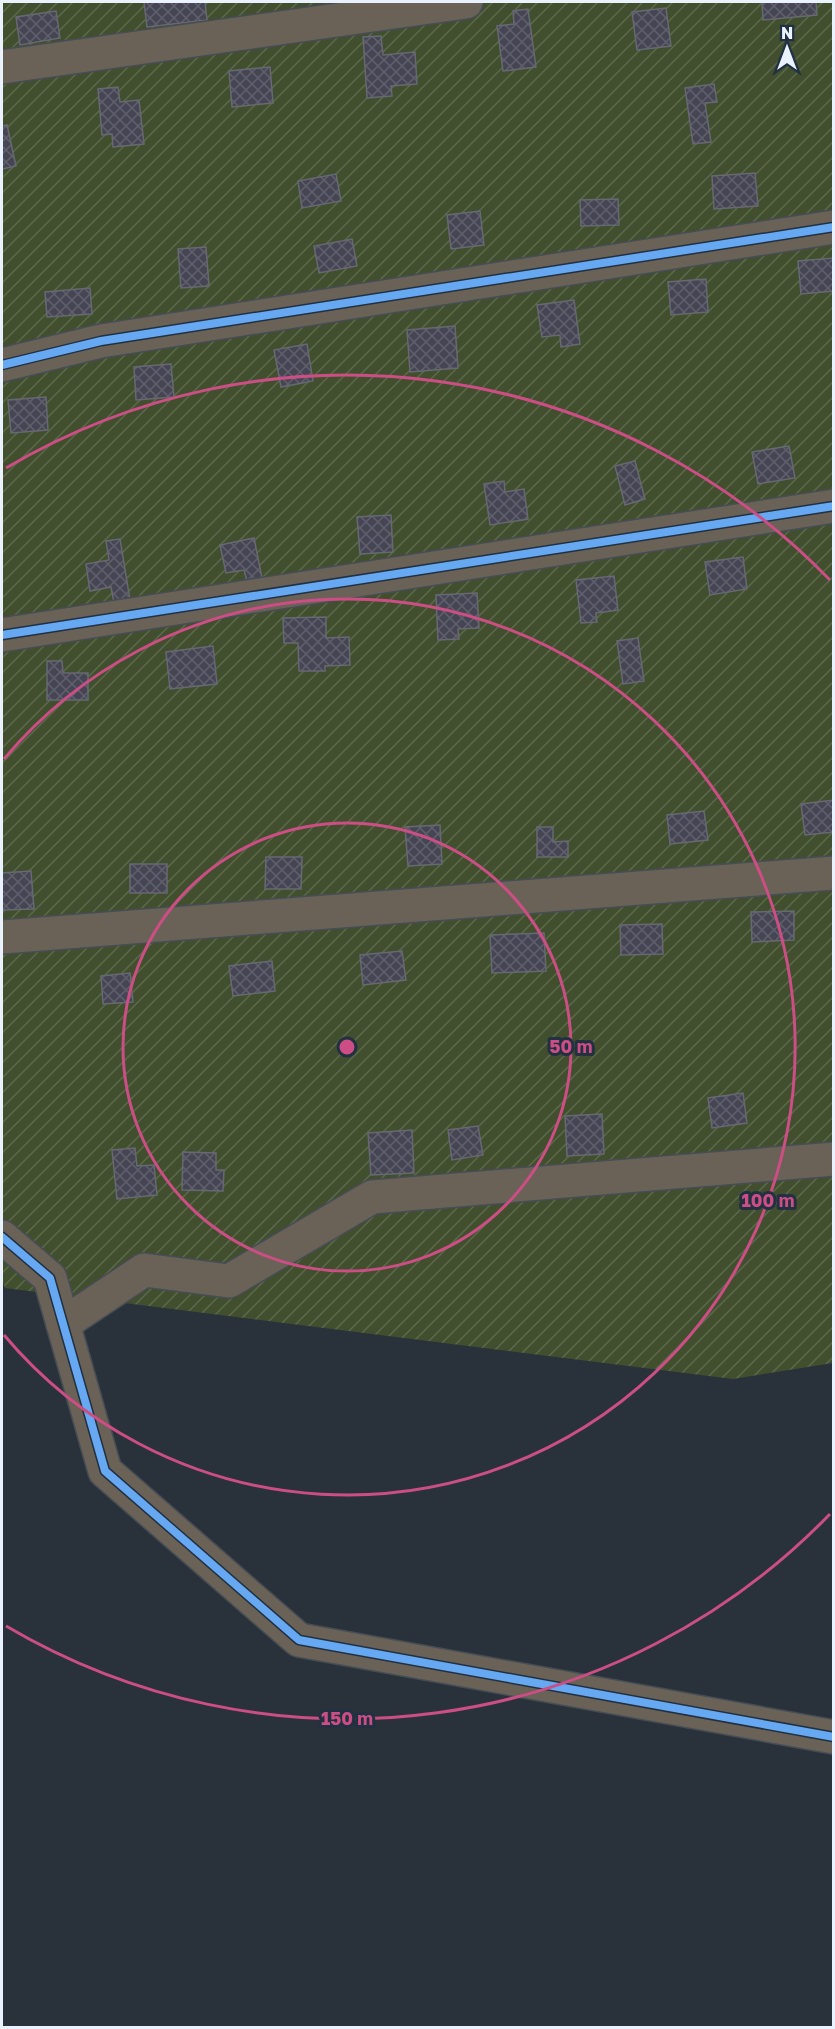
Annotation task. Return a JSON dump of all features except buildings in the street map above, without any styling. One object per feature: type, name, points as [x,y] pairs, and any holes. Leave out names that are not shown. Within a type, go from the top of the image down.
[{"type":"street","points":[[2,67],[465,2]]},
{"type":"street","points":[[2,365],[101,341],[834,226]]},
{"type":"street","points":[[2,635],[834,506]]},
{"type":"street","points":[[2,937],[834,873]]},
{"type":"street","points":[[63,1324],[144,1270],[229,1281],[372,1197],[834,1159]]},
{"type":"street","points":[[2,1237],[50,1278],[105,1471],[299,1640],[834,1737]]},
{"type":"green space","points":[[2,2],[833,2],[833,1363],[733,1379],[5,1288],[2,1280]]},
{"type":"cycle path","points":[[2,365],[101,341],[834,227]]},
{"type":"cycle path","points":[[2,635],[834,506]]},
{"type":"cycle path","points":[[2,1237],[50,1278],[105,1471],[299,1640],[834,1737]]}]
